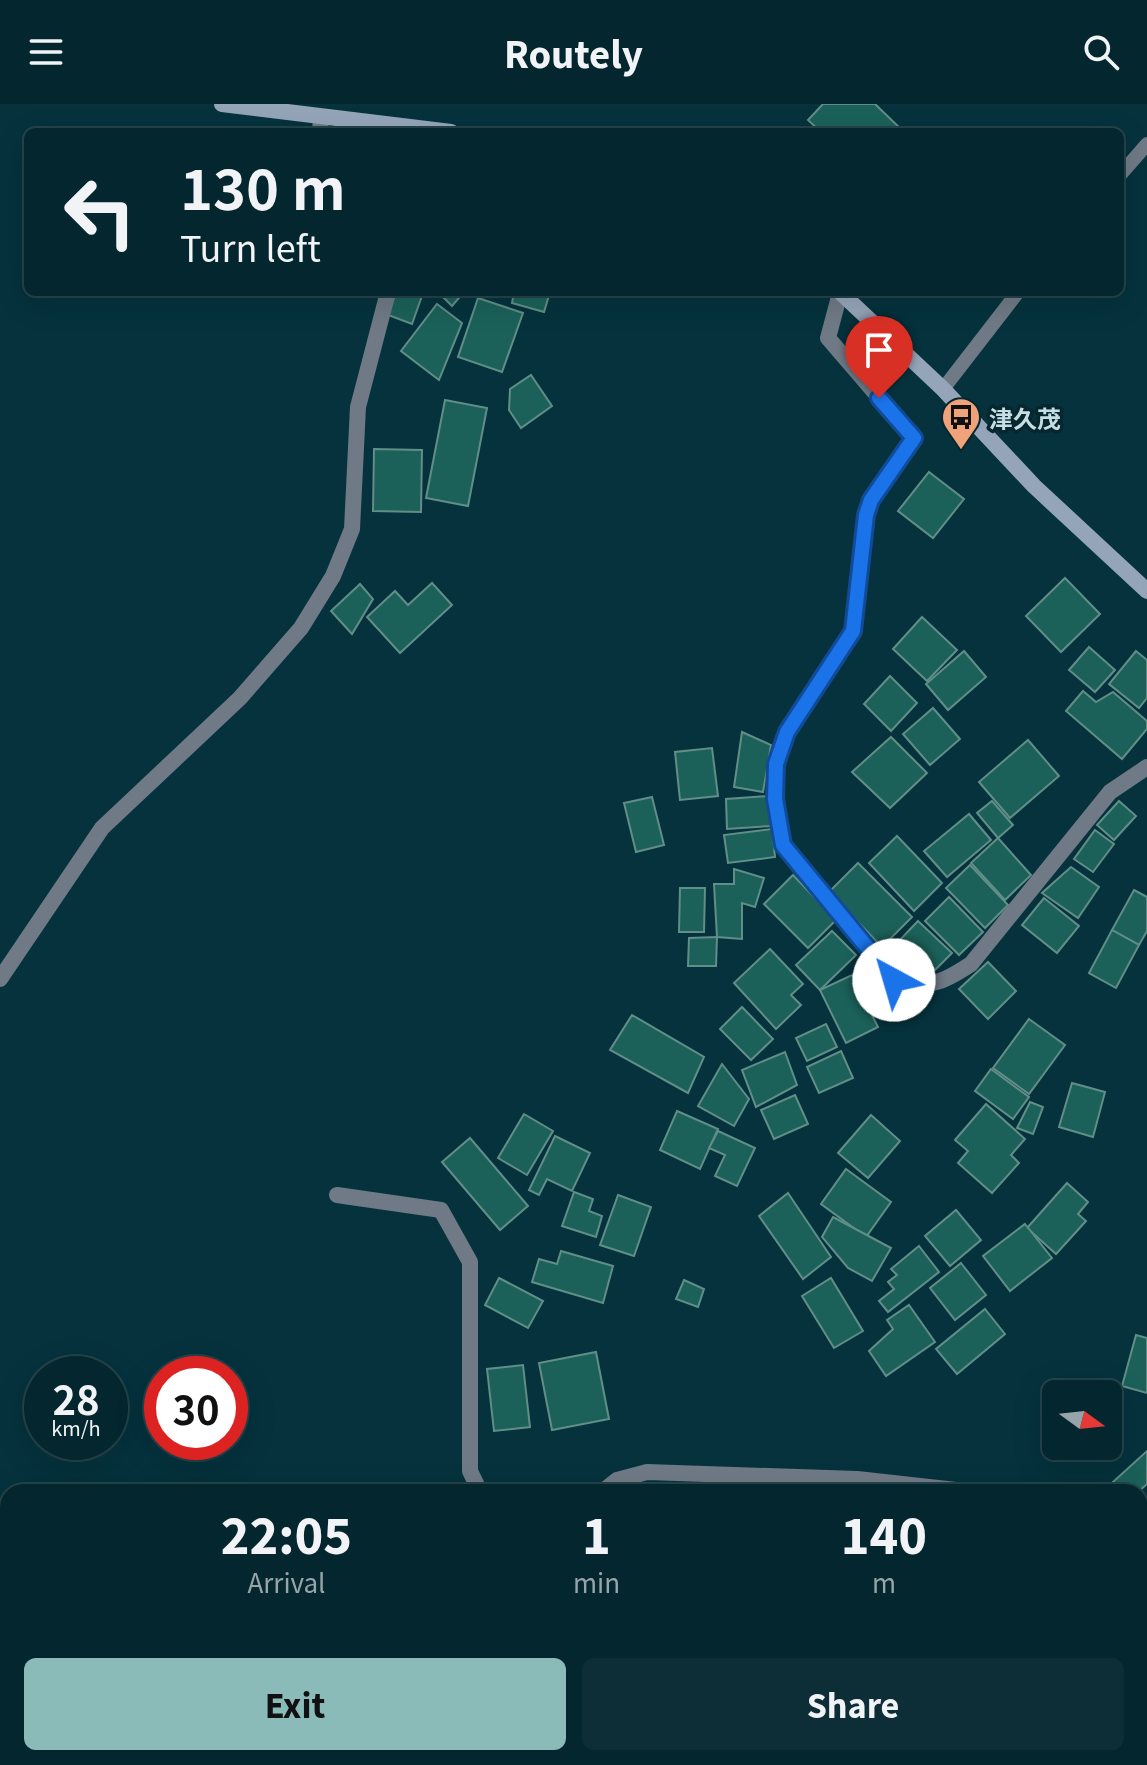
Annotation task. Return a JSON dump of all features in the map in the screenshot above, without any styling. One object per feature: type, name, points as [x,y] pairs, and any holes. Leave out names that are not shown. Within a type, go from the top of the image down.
[{"type":"main road","points":[[222,104],[320,125],[376,128]]},
{"type":"main road","points":[[844,296],[943,389],[1034,486],[1147,591]]},
{"type":"street","points":[[0,979],[102,828],[240,698],[301,628],[333,576],[352,529],[358,407],[387,296]]},
{"type":"street","points":[[839,296],[828,338],[914,438],[871,500],[866,515],[853,631],[787,732],[776,764],[775,799],[783,845],[894,980],[920,986],[944,982],[971,964],[1110,792],[1147,767]]},
{"type":"street","points":[[337,1195],[441,1210],[470,1262],[470,1471],[476,1484]]},
{"type":"street","points":[[612,1484],[647,1472],[857,1479],[902,1484]]},
{"type":"lane","points":[[1124,170],[1147,144]]},
{"type":"lane","points":[[943,389],[1015,296]]},
{"type":"building","points":[[823,104],[875,104],[900,128],[817,128],[808,120]]},
{"type":"building","points":[[395,296],[422,296],[412,324],[388,315]]},
{"type":"building","points":[[442,296],[461,296],[452,306]]},
{"type":"building","points":[[513,296],[549,296],[544,312],[512,303]]},
{"type":"building","points":[[478,298],[523,313],[502,372],[458,357]]},
{"type":"building","points":[[437,304],[462,323],[439,380],[401,351]]},
{"type":"building","points":[[531,375],[552,406],[521,428],[509,410],[510,389]]},
{"type":"building","points":[[445,400],[487,408],[468,506],[426,498]]},
{"type":"building","points":[[374,449],[422,450],[421,512],[373,511]]},
{"type":"building","points":[[929,472],[964,499],[933,538],[898,511]]},
{"type":"building","points":[[1065,578],[1100,614],[1061,652],[1026,616]]},
{"type":"building","points":[[432,583],[452,605],[400,653],[367,617],[395,591],[408,605]]},
{"type":"building","points":[[360,584],[373,599],[352,634],[331,611]]},
{"type":"building","points":[[922,617],[957,650],[927,681],[893,649]]},
{"type":"building","points":[[1089,647],[1115,670],[1095,692],[1069,670]]},
{"type":"building","points":[[964,651],[986,677],[948,710],[926,684]]},
{"type":"building","points":[[1136,651],[1147,660],[1147,698],[1139,708],[1109,684]]},
{"type":"building","points":[[890,676],[917,703],[891,731],[864,704]]},
{"type":"building","points":[[1083,691],[1096,702],[1113,692],[1147,721],[1147,729],[1122,759],[1066,711]]},
{"type":"building","points":[[933,708],[960,739],[930,765],[903,734]]},
{"type":"building","points":[[742,732],[771,745],[763,792],[734,787]]},
{"type":"building","points":[[891,737],[927,773],[890,808],[852,772]]},
{"type":"building","points":[[1028,740],[1059,776],[1010,818],[979,782]]},
{"type":"building","points":[[712,748],[718,796],[680,800],[675,752]]},
{"type":"building","points":[[768,796],[771,826],[727,829],[726,799]]},
{"type":"building","points":[[652,797],[664,845],[636,852],[624,803]]},
{"type":"building","points":[[992,801],[1013,825],[998,838],[977,813]]},
{"type":"building","points":[[1119,801],[1136,816],[1114,840],[1097,825]]},
{"type":"building","points":[[969,814],[991,840],[947,877],[924,851]]},
{"type":"building","points":[[772,829],[775,857],[728,863],[724,835]]},
{"type":"building","points":[[1095,830],[1114,844],[1093,872],[1074,859]]},
{"type":"building","points":[[897,836],[942,883],[914,911],[869,863]]},
{"type":"building","points":[[998,838],[1031,875],[1005,900],[971,863]]},
{"type":"building","points":[[858,863],[912,917],[882,947],[829,892]]},
{"type":"building","points":[[970,865],[1008,905],[985,928],[946,888]]},
{"type":"building","points":[[1071,867],[1099,887],[1078,918],[1042,893]]},
{"type":"building","points":[[734,869],[764,878],[755,907],[742,903],[742,939],[717,937],[714,884],[734,884]]},
{"type":"building","points":[[793,875],[836,920],[808,948],[764,904]]},
{"type":"building","points":[[680,888],[705,888],[704,932],[679,932]]},
{"type":"building","points":[[1134,890],[1147,897],[1147,931],[1139,945],[1112,930]]},
{"type":"building","points":[[949,897],[983,932],[959,955],[925,921]]},
{"type":"building","points":[[1044,898],[1079,926],[1057,953],[1022,925]]},
{"type":"building","points":[[918,921],[952,953],[935,970],[919,954],[911,962],[895,945]]},
{"type":"building","points":[[1112,930],[1139,945],[1116,988],[1089,973]]},
{"type":"building","points":[[832,931],[856,955],[820,990],[796,965]]},
{"type":"building","points":[[717,937],[716,966],[688,966],[689,938]]},
{"type":"building","points":[[770,949],[803,984],[791,995],[801,1005],[776,1029],[734,983]]},
{"type":"building","points":[[988,962],[1016,991],[988,1019],[959,989]]},
{"type":"building","points":[[852,975],[878,1027],[846,1043],[820,990]]},
{"type":"building","points":[[742,1007],[773,1039],[751,1060],[720,1029]]},
{"type":"building","points":[[632,1015],[704,1057],[688,1093],[610,1050]]},
{"type":"building","points":[[1029,1019],[1065,1045],[1029,1094],[993,1068]]},
{"type":"building","points":[[826,1024],[837,1047],[807,1061],[796,1038]]},
{"type":"building","points":[[841,1051],[853,1078],[819,1093],[807,1067]]},
{"type":"building","points":[[785,1052],[797,1085],[756,1107],[742,1070]]},
{"type":"building","points":[[722,1064],[749,1099],[734,1126],[698,1106]]},
{"type":"building","points":[[991,1069],[1029,1097],[1013,1119],[975,1091]]},
{"type":"building","points":[[1072,1083],[1105,1092],[1093,1137],[1059,1127]]},
{"type":"building","points":[[795,1095],[808,1124],[774,1139],[761,1110]]},
{"type":"building","points":[[1030,1102],[1043,1107],[1033,1134],[1017,1128]]},
{"type":"building","points":[[986,1104],[1025,1139],[1011,1155],[1019,1163],[992,1193],[958,1163],[968,1151],[955,1140]]},
{"type":"building","points":[[677,1111],[718,1129],[700,1169],[660,1150]]},
{"type":"building","points":[[524,1114],[553,1131],[527,1175],[498,1158]]},
{"type":"building","points":[[871,1115],[900,1141],[868,1178],[838,1153]]},
{"type":"building","points":[[718,1131],[755,1148],[737,1186],[715,1176],[725,1155],[709,1148]]},
{"type":"building","points":[[555,1136],[590,1153],[572,1191],[547,1179],[539,1195],[529,1190]]},
{"type":"building","points":[[470,1138],[528,1206],[500,1230],[442,1162]]},
{"type":"building","points":[[846,1169],[891,1202],[866,1237],[821,1204]]},
{"type":"building","points":[[1067,1183],[1088,1202],[1078,1214],[1086,1221],[1056,1254],[1027,1228]]},
{"type":"building","points":[[574,1192],[593,1199],[589,1211],[602,1216],[596,1237],[562,1226]]},
{"type":"building","points":[[788,1193],[831,1257],[803,1279],[759,1216]]},
{"type":"building","points":[[618,1195],[651,1207],[634,1256],[600,1245]]},
{"type":"building","points":[[956,1210],[981,1240],[950,1266],[925,1236]]},
{"type":"building","points":[[833,1217],[891,1248],[872,1281],[848,1268],[822,1237]]},
{"type":"building","points":[[1025,1224],[1052,1258],[1010,1291],[983,1256]]},
{"type":"building","points":[[919,1246],[939,1272],[888,1312],[879,1301],[894,1289],[888,1282],[897,1275],[891,1269]]},
{"type":"building","points":[[561,1251],[613,1266],[603,1303],[532,1282],[539,1259],[557,1264]]},
{"type":"building","points":[[961,1263],[986,1295],[955,1320],[930,1288]]},
{"type":"building","points":[[499,1278],[543,1301],[528,1328],[485,1305]]},
{"type":"building","points":[[831,1278],[863,1331],[834,1348],[802,1296]]},
{"type":"building","points":[[684,1280],[704,1289],[698,1307],[676,1299]]},
{"type":"building","points":[[909,1305],[935,1342],[886,1376],[869,1351],[893,1329],[887,1320]]},
{"type":"building","points":[[985,1309],[1005,1334],[957,1374],[936,1349]]},
{"type":"building","points":[[1136,1335],[1147,1338],[1147,1393],[1122,1386]]},
{"type":"building","points":[[596,1352],[609,1419],[552,1430],[539,1363]]},
{"type":"building","points":[[523,1365],[530,1427],[494,1431],[487,1369]]},
{"type":"building","points":[[1147,1451],[1147,1484],[1111,1484]]},
{"type":"place","name":"津久茂","points":[[961,451]]},
{"type":"route","points":[[879,398],[914,438],[871,500],[866,515],[853,631],[787,732],[776,764],[775,799],[783,845],[894,980]]}]
